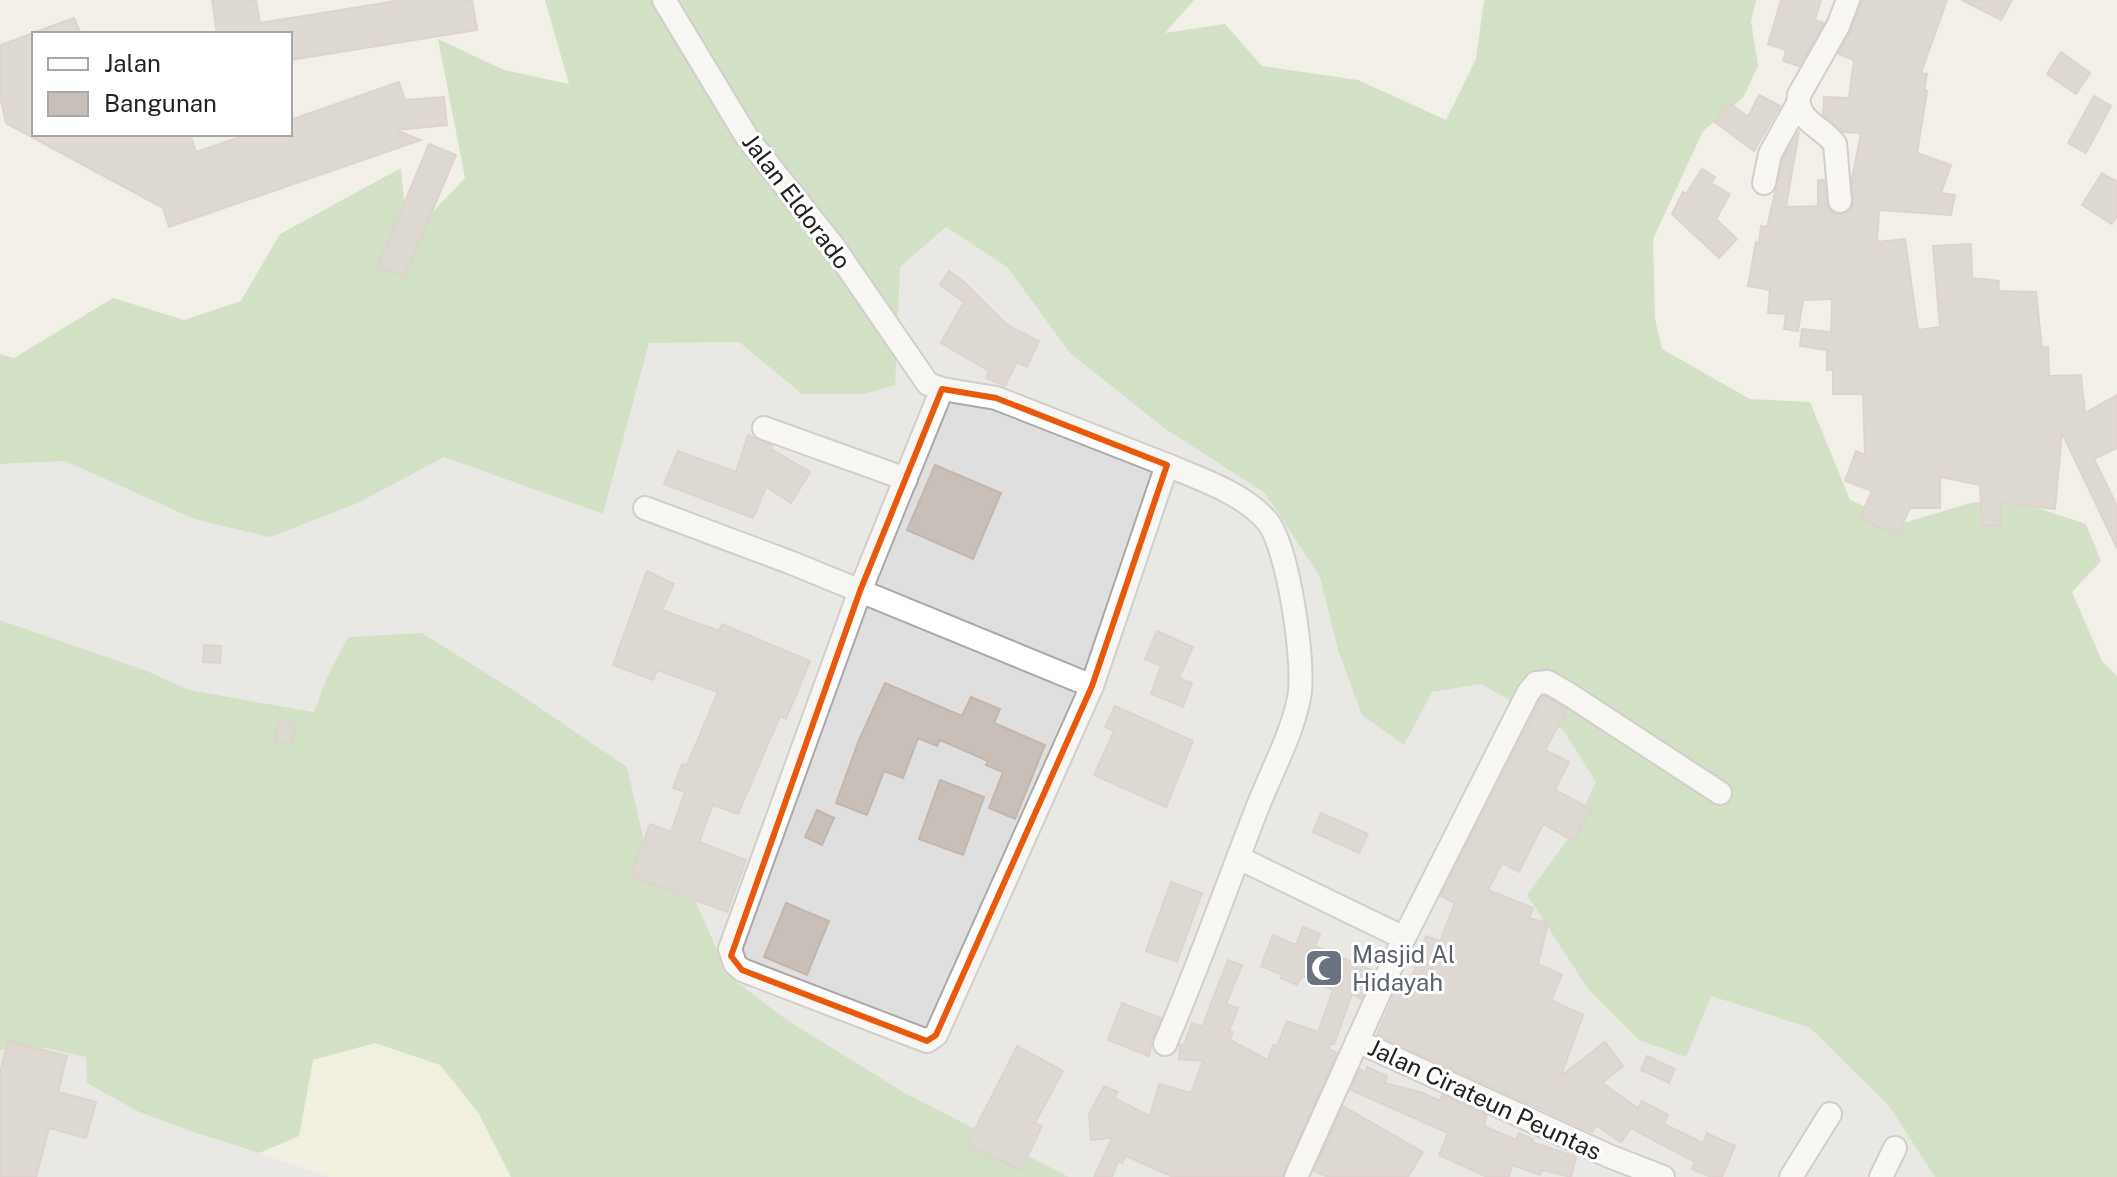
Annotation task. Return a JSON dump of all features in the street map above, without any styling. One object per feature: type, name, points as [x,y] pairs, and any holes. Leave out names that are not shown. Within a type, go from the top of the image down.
[{"type":"street","name":"Jalan Eldorado","points":[[664,0],[748,139],[831,243],[928,384],[942,389]]},
{"type":"street","points":[[1764,183],[1770,154],[1838,26],[1848,0]]},
{"type":"street","points":[[1797,105],[1801,114],[1835,144],[1840,201]]},
{"type":"street","points":[[1165,1044],[1259,804],[1290,734],[1300,695],[1298,639],[1283,561],[1268,522],[1249,505],[1167,465],[996,398],[942,389],[860,591],[732,942],[731,956],[742,970],[919,1040],[927,1041],[936,1035],[1092,686],[1167,465]]},
{"type":"street","points":[[764,428],[906,479]]},
{"type":"street","points":[[645,508],[860,591],[1092,686]]},
{"type":"street","points":[[1357,1041],[1404,938],[1536,683],[1548,682],[1570,695],[1720,793]]},
{"type":"street","points":[[1239,858],[1404,938]]},
{"type":"street","name":"Jalan Cirateun Peuntas","points":[[1296,1177],[1357,1041],[1611,1166],[1663,1177]]},
{"type":"street","points":[[1791,1177],[1830,1114]]},
{"type":"street","points":[[1881,1177],[1895,1148]]},
{"type":"highlighted area","points":[[942,389],[996,398],[1167,465],[1092,686],[936,1035],[927,1041],[742,970],[731,956],[860,591]]},
{"type":"shaded area","points":[[946,227],[1007,267],[1070,353],[1164,428],[1265,492],[1320,577],[1338,650],[1363,715],[1432,692],[1481,684],[1563,730],[1596,782],[1568,839],[1528,895],[1588,989],[1710,996],[1810,1028],[1889,1106],[1935,1177],[1069,1177],[905,1093],[787,1020],[729,975],[711,933],[647,854],[627,767],[422,633],[348,637],[327,677],[315,712],[189,690],[147,671],[0,620],[0,464],[65,461],[194,519],[358,503],[444,457],[603,514],[649,343],[739,342],[802,394],[900,267]]},
{"type":"shaded area","points":[[45,1048],[86,1057],[139,1112],[330,1177],[0,1177],[0,1050]]},
{"type":"green space","points":[[545,0],[1194,0],[1165,33],[1225,24],[1262,66],[1358,80],[1446,120],[1476,59],[1484,0],[1756,0],[1751,21],[1758,66],[1743,98],[1703,131],[1653,239],[1655,319],[1662,349],[1750,399],[1810,402],[1850,500],[1903,523],[1974,502],[2034,507],[2086,524],[2101,561],[2072,592],[2102,661],[2117,676],[2117,1177],[1935,1177],[1889,1106],[1810,1028],[1711,996],[1686,1057],[1639,1040],[1588,989],[1527,895],[1568,839],[1596,782],[1563,730],[1481,684],[1432,692],[1404,745],[1362,715],[1338,650],[1320,577],[1265,493],[1164,428],[1070,353],[1007,267],[946,227],[900,267],[895,385],[864,394],[802,394],[739,342],[649,343],[603,514],[444,457],[358,503],[270,537],[194,519],[65,461],[0,464],[0,354],[14,358],[113,298],[184,320],[241,301],[280,234],[401,168],[408,238],[465,178],[438,39],[504,70],[569,84]]},
{"type":"green space","points":[[0,620],[147,671],[189,690],[314,712],[327,677],[348,637],[422,633],[627,767],[647,854],[689,887],[729,976],[787,1020],[905,1093],[1069,1177],[511,1177],[478,1112],[440,1065],[375,1043],[313,1060],[299,1136],[259,1153],[139,1112],[87,1083],[86,1057],[45,1048],[0,1050]]},
{"type":"green space","points":[[375,1043],[440,1065],[478,1112],[511,1177],[330,1177],[259,1153],[299,1136],[313,1060]]},
{"type":"building","points":[[212,0],[256,0],[260,23],[402,0],[472,0],[477,30],[292,60],[292,32],[217,32]]},
{"type":"building","points":[[1781,0],[1821,0],[1815,20],[1824,23],[1799,66],[1783,61],[1786,50],[1768,44]]},
{"type":"building","points":[[1862,0],[1947,0],[1921,73],[1927,74],[1924,90],[1927,91],[1917,153],[1951,165],[1941,193],[1955,195],[1951,215],[1879,210],[1877,242],[1905,239],[1918,330],[1940,327],[1933,246],[1971,244],[1972,278],[1999,281],[1998,291],[2036,292],[2042,348],[2048,347],[2049,376],[2081,375],[2085,413],[2117,395],[2117,448],[2094,459],[2117,506],[2117,548],[2062,433],[2055,509],[2000,503],[2001,525],[1982,526],[1980,485],[1940,477],[1940,508],[1910,508],[1897,536],[1860,518],[1872,491],[1845,481],[1856,451],[1865,455],[1863,394],[1833,394],[1833,370],[1827,370],[1827,350],[1800,346],[1802,329],[1831,332],[1832,299],[1803,300],[1798,331],[1784,329],[1786,314],[1768,313],[1770,290],[1748,286],[1756,242],[1759,243],[1761,226],[1767,227],[1783,159],[1799,131],[1786,207],[1818,206],[1818,180],[1824,180],[1826,203],[1833,213],[1842,215],[1853,206],[1852,179],[1861,133],[1843,132],[1823,115],[1824,97],[1849,98],[1854,60],[1838,54],[1851,31]]},
{"type":"building","points":[[1962,0],[2012,0],[2001,20]]},
{"type":"building","points":[[74,18],[80,32],[35,32]]},
{"type":"building","points":[[32,34],[32,136],[191,136],[196,152],[243,136],[292,136],[292,119],[399,82],[405,100],[444,97],[447,125],[396,130],[421,140],[169,227],[163,208],[6,123],[0,96],[0,45]]},
{"type":"building","points":[[2061,52],[2090,73],[2076,94],[2047,74]]},
{"type":"building","points":[[1759,95],[1780,106],[1754,151],[1715,122],[1729,103],[1748,117]]},
{"type":"building","points":[[2094,96],[2111,106],[2086,153],[2068,143]]},
{"type":"building","points":[[429,144],[456,155],[404,277],[378,266]]},
{"type":"building","points":[[1702,169],[1715,177],[1711,183],[1730,194],[1716,219],[1737,239],[1719,258],[1672,214],[1683,192],[1686,194]]},
{"type":"building","points":[[2102,173],[2117,182],[2117,216],[2112,224],[2082,205]]},
{"type":"building","points":[[949,271],[1007,325],[1039,341],[1027,367],[1017,362],[1005,386],[986,378],[989,371],[941,343],[964,302],[940,285]]},
{"type":"building","points":[[748,435],[772,446],[771,449],[810,472],[791,503],[766,487],[753,518],[664,484],[678,451],[736,472]]},
{"type":"building","points":[[935,465],[1001,493],[973,559],[907,530]]},
{"type":"building","points":[[647,571],[674,584],[662,610],[719,631],[722,624],[810,661],[786,719],[780,716],[738,814],[713,805],[699,842],[746,860],[727,912],[631,876],[650,824],[671,832],[685,792],[673,788],[682,764],[687,765],[718,692],[657,670],[653,680],[613,665]]},
{"type":"building","points":[[1157,631],[1193,647],[1179,678],[1192,683],[1183,707],[1151,694],[1161,666],[1145,659]]},
{"type":"building","points":[[204,645],[221,646],[220,663],[203,662]]},
{"type":"building","points":[[885,683],[962,716],[971,697],[1000,709],[994,723],[1045,745],[1015,819],[989,808],[1003,772],[986,765],[988,761],[940,740],[937,746],[918,738],[903,778],[884,771],[867,815],[836,803],[859,740]]},
{"type":"building","points":[[1545,696],[1567,710],[1545,750],[1569,762],[1555,790],[1591,809],[1574,841],[1543,824],[1519,872],[1502,863],[1488,890],[1533,908],[1529,918],[1548,923],[1538,964],[1562,975],[1551,1000],[1583,1015],[1561,1076],[1605,1042],[1623,1066],[1602,1083],[1638,1108],[1642,1101],[1668,1115],[1664,1124],[1703,1143],[1707,1133],[1735,1146],[1722,1177],[1711,1177],[1692,1169],[1695,1162],[1631,1128],[1621,1142],[1596,1125],[1592,1132],[1377,1035],[1399,984],[1408,989],[1426,936],[1440,941],[1455,903],[1441,896]]},
{"type":"building","points":[[1115,706],[1193,741],[1166,807],[1094,775],[1114,731],[1105,727]]},
{"type":"building","points":[[278,722],[295,725],[292,744],[275,741]]},
{"type":"building","points":[[940,780],[984,797],[963,855],[919,839]]},
{"type":"building","points":[[817,810],[834,818],[822,845],[805,837]]},
{"type":"building","points":[[1321,813],[1368,834],[1359,853],[1313,832]]},
{"type":"building","points":[[1171,882],[1202,893],[1177,962],[1146,951]]},
{"type":"building","points":[[786,903],[829,921],[807,975],[764,957]]},
{"type":"building","points":[[1303,927],[1320,934],[1315,946],[1374,971],[1361,999],[1352,994],[1334,1044],[1330,1044],[1329,1049],[1337,1053],[1282,1177],[1173,1177],[1126,1156],[1122,1163],[1118,1161],[1112,1177],[1094,1177],[1112,1138],[1091,1140],[1089,1115],[1104,1086],[1118,1092],[1114,1098],[1150,1116],[1159,1084],[1191,1093],[1203,1061],[1179,1059],[1180,1045],[1184,1045],[1192,1023],[1202,1027],[1228,960],[1242,965],[1226,1004],[1238,1008],[1229,1031],[1233,1032],[1230,1040],[1268,1060],[1287,1021],[1318,1032],[1333,990],[1302,976],[1297,985],[1261,966],[1273,935],[1296,945]]},
{"type":"building","points":[[1122,1003],[1161,1018],[1149,1056],[1108,1040]]},
{"type":"building","points":[[8,1041],[67,1056],[58,1092],[96,1102],[86,1138],[49,1128],[36,1177],[0,1177],[0,1073]]},
{"type":"building","points":[[1017,1046],[1063,1071],[1035,1123],[1042,1126],[1021,1170],[967,1145]]},
{"type":"building","points":[[1647,1056],[1675,1069],[1669,1083],[1641,1070]]},
{"type":"building","points":[[1367,1067],[1387,1076],[1385,1083],[1440,1101],[1442,1095],[1486,1115],[1484,1126],[1516,1140],[1519,1133],[1533,1139],[1532,1142],[1576,1157],[1571,1177],[1542,1170],[1540,1175],[1512,1165],[1509,1177],[1487,1177],[1439,1155],[1448,1133],[1351,1090],[1360,1069],[1365,1073]]},
{"type":"building","points":[[1343,1106],[1423,1152],[1408,1177],[1328,1177],[1314,1171]]},
{"type":"place","name":"Masjid Al Hidayah","points":[[1324,968]]}]
